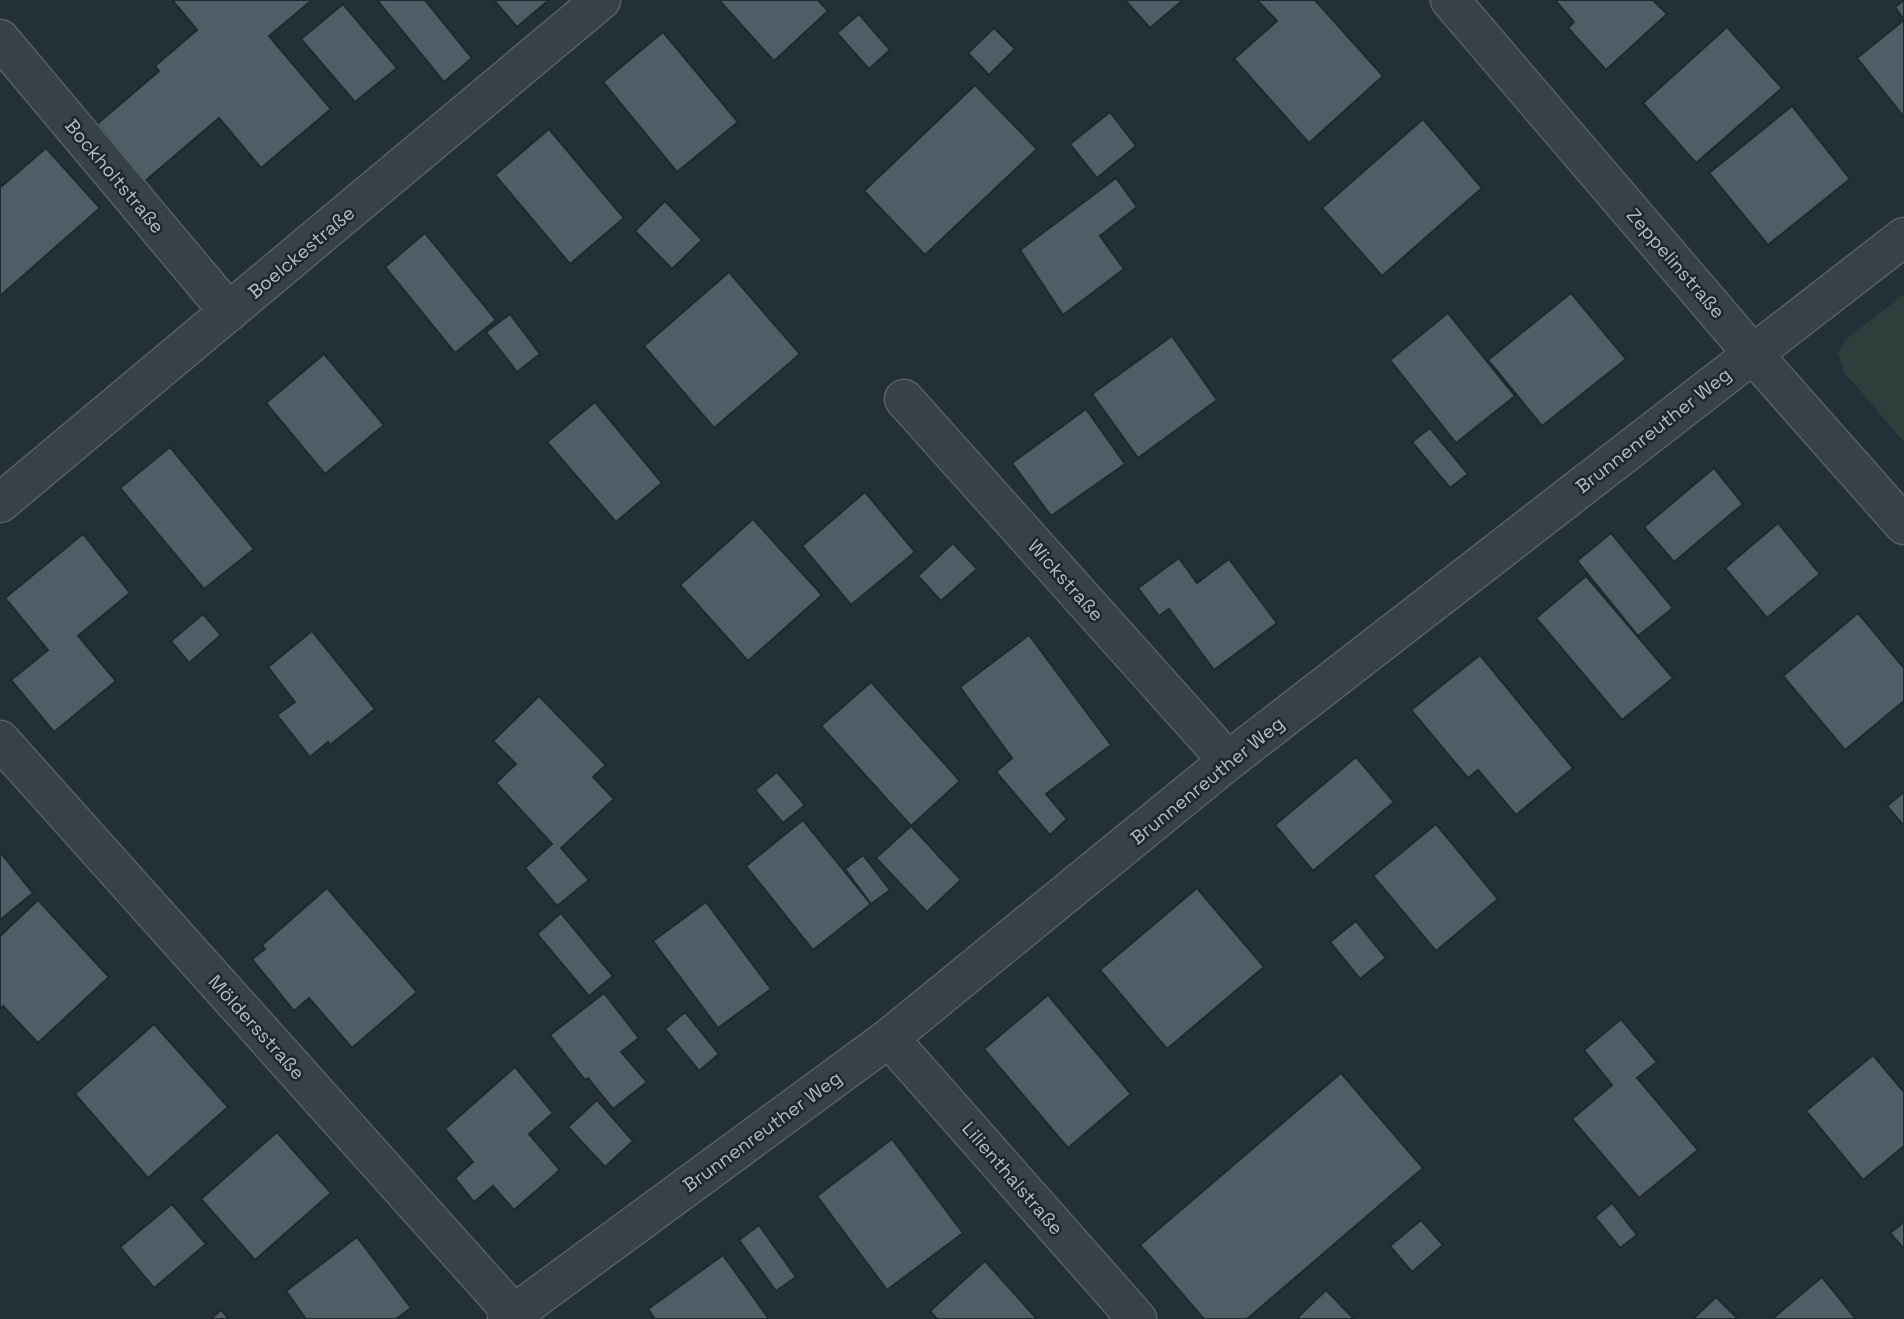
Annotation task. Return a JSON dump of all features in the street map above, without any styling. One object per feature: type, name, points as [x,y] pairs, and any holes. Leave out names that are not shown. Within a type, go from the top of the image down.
[{"type":"street","name":"Boelckestraße","points":[[0,503],[601,0]]},
{"type":"street","name":"Zeppelinstraße","points":[[1450,0],[1752,353],[1904,525]]},
{"type":"street","name":"Bockholtstraße","points":[[0,39],[229,313]]},
{"type":"street","name":"Brunnenreuther Weg","points":[[510,1316],[889,1038],[1228,761],[1904,237]]},
{"type":"street","name":"Wickstraße","points":[[904,399],[1228,761]]},
{"type":"street","name":"Möldersstraße","points":[[0,740],[510,1316]]},
{"type":"street","name":"Lilienthalstraße","points":[[889,1038],[1137,1319]]},
{"type":"green space","points":[[1904,294],[1904,442],[1844,372],[1838,353],[1845,340]]},
{"type":"building","points":[[174,0],[312,0],[269,36],[331,109],[261,168],[219,118],[144,182],[97,124],[159,71],[155,66],[197,30]]},
{"type":"building","points":[[377,0],[425,0],[472,58],[444,82]]},
{"type":"building","points":[[494,0],[549,0],[517,27]]},
{"type":"building","points":[[719,0],[818,0],[828,11],[774,61]]},
{"type":"building","points":[[1125,0],[1183,0],[1150,28]]},
{"type":"building","points":[[1257,0],[1315,0],[1383,76],[1309,143],[1234,59],[1277,21]]},
{"type":"building","points":[[1555,0],[1653,0],[1667,14],[1606,70],[1568,28],[1574,22]]},
{"type":"building","points":[[1904,0],[1904,20],[1895,7]]},
{"type":"building","points":[[343,4],[397,68],[355,102],[301,39]]},
{"type":"building","points":[[859,14],[890,50],[869,69],[837,33]]},
{"type":"building","points":[[1904,20],[1904,117],[1857,58]]},
{"type":"building","points":[[1727,27],[1782,88],[1696,163],[1643,103]]},
{"type":"building","points":[[994,28],[1015,49],[989,75],[968,53]]},
{"type":"building","points":[[663,32],[738,122],[677,172],[603,82]]},
{"type":"building","points":[[975,85],[1037,149],[925,255],[864,191]]},
{"type":"building","points":[[1792,106],[1850,179],[1768,245],[1709,173]]},
{"type":"building","points":[[1110,112],[1136,146],[1097,178],[1070,144]]},
{"type":"building","points":[[1423,119],[1482,188],[1382,276],[1322,208]]},
{"type":"building","points":[[549,129],[624,218],[570,264],[495,175]]},
{"type":"building","points":[[46,148],[100,208],[0,296],[0,183],[2,186]]},
{"type":"building","points":[[1116,178],[1137,207],[1100,236],[1124,269],[1063,315],[1020,250]]},
{"type":"building","points":[[665,201],[702,240],[672,269],[635,231]]},
{"type":"building","points":[[425,233],[496,320],[455,353],[385,267]]},
{"type":"building","points":[[729,272],[800,354],[714,428],[644,346]]},
{"type":"building","points":[[1571,293],[1626,359],[1542,426],[1488,360]]},
{"type":"building","points":[[1448,313],[1515,396],[1456,443],[1390,360]]},
{"type":"building","points":[[510,314],[540,354],[517,372],[486,332]]},
{"type":"building","points":[[1172,336],[1217,400],[1138,458],[1092,394]]},
{"type":"building","points":[[324,354],[384,425],[325,474],[266,403]]},
{"type":"building","points":[[595,402],[662,483],[616,522],[547,442]]},
{"type":"building","points":[[1086,409],[1125,464],[1051,516],[1012,463]]},
{"type":"building","points":[[1430,428],[1468,474],[1450,488],[1412,442]]},
{"type":"building","points":[[170,447],[254,549],[204,589],[120,488]]},
{"type":"building","points":[[1714,468],[1743,504],[1674,562],[1644,527]]},
{"type":"building","points":[[865,492],[915,552],[851,605],[802,546]]},
{"type":"building","points":[[753,519],[822,595],[748,661],[680,585]]},
{"type":"building","points":[[1778,523],[1820,574],[1767,618],[1725,568]]},
{"type":"building","points":[[1611,533],[1673,608],[1638,636],[1577,561]]},
{"type":"building","points":[[83,534],[130,593],[78,636],[116,681],[54,732],[11,680],[48,650],[5,598]]},
{"type":"building","points":[[953,543],[977,569],[941,601],[918,576]]},
{"type":"building","points":[[1179,558],[1197,583],[1229,559],[1277,623],[1214,670],[1169,609],[1159,616],[1138,588]]},
{"type":"building","points":[[1586,576],[1673,678],[1622,720],[1536,618]]},
{"type":"building","points":[[1858,613],[1904,668],[1904,701],[1845,750],[1783,676]]},
{"type":"building","points":[[203,614],[221,635],[189,663],[171,641]]},
{"type":"building","points":[[312,631],[375,709],[330,745],[328,742],[310,757],[277,715],[295,702],[268,667]]},
{"type":"building","points":[[1029,635],[1111,745],[1046,794],[1067,819],[1050,835],[996,772],[1012,758],[960,687]]},
{"type":"building","points":[[1480,655],[1573,768],[1516,815],[1478,770],[1468,778],[1411,710]]},
{"type":"building","points":[[871,682],[960,781],[911,826],[821,726]]},
{"type":"building","points":[[539,696],[606,765],[593,777],[614,799],[561,848],[589,880],[557,906],[525,868],[552,844],[496,783],[516,764],[493,741]]},
{"type":"building","points":[[1356,757],[1394,802],[1313,871],[1275,825]]},
{"type":"building","points":[[777,772],[805,805],[783,823],[755,790]]},
{"type":"building","points":[[1904,792],[1904,826],[1887,806]]},
{"type":"building","points":[[803,820],[871,904],[813,950],[746,866]]},
{"type":"building","points":[[1436,824],[1498,899],[1436,951],[1373,876]]},
{"type":"building","points":[[911,826],[961,880],[927,912],[876,858]]},
{"type":"building","points":[[0,852],[33,893],[0,920]]},
{"type":"building","points":[[863,855],[890,890],[871,904],[845,869]]},
{"type":"building","points":[[327,888],[417,992],[352,1048],[309,998],[294,1011],[252,959],[265,949],[262,945]]},
{"type":"building","points":[[1197,888],[1264,967],[1167,1049],[1100,970]]},
{"type":"building","points":[[38,900],[109,977],[38,1043],[3,1006],[0,1009],[0,936]]},
{"type":"building","points":[[706,902],[771,989],[718,1028],[653,941]]},
{"type":"building","points":[[561,913],[613,976],[589,996],[537,934]]},
{"type":"building","points":[[1356,921],[1386,958],[1360,979],[1330,942]]},
{"type":"building","points":[[604,993],[639,1038],[621,1052],[647,1082],[613,1109],[588,1078],[585,1080],[550,1035]]},
{"type":"building","points":[[1048,995],[1131,1094],[1068,1148],[984,1049]]},
{"type":"building","points":[[685,1012],[719,1054],[699,1071],[665,1029]]},
{"type":"building","points":[[1621,1019],[1657,1062],[1637,1078],[1698,1150],[1639,1198],[1572,1119],[1612,1085],[1584,1050]]},
{"type":"building","points":[[154,1024],[228,1107],[148,1178],[75,1094]]},
{"type":"building","points":[[1873,1055],[1904,1092],[1904,1146],[1863,1180],[1806,1111]]},
{"type":"building","points":[[515,1067],[553,1113],[529,1134],[560,1170],[514,1210],[493,1186],[474,1202],[455,1178],[473,1162],[445,1129]]},
{"type":"building","points":[[1341,1073],[1423,1168],[1247,1319],[1204,1319],[1140,1245]]},
{"type":"building","points":[[597,1100],[633,1141],[605,1167],[568,1127]]},
{"type":"building","points":[[277,1132],[331,1193],[255,1260],[201,1199]]},
{"type":"building","points":[[892,1139],[963,1233],[887,1290],[817,1196]]},
{"type":"building","points":[[1612,1203],[1637,1235],[1620,1248],[1595,1217]]},
{"type":"building","points":[[172,1204],[206,1244],[154,1288],[120,1247]]},
{"type":"building","points":[[1421,1220],[1443,1245],[1412,1272],[1390,1246]]},
{"type":"building","points":[[1904,1222],[1904,1249],[1890,1233]]},
{"type":"building","points":[[759,1225],[796,1277],[776,1291],[739,1240]]},
{"type":"building","points":[[357,1237],[411,1308],[396,1319],[306,1319],[286,1291]]},
{"type":"building","points":[[723,1255],[769,1319],[655,1319],[648,1309]]},
{"type":"building","points":[[985,1261],[1037,1319],[937,1319],[930,1311]]},
{"type":"building","points":[[1822,1277],[1856,1319],[1772,1319]]},
{"type":"building","points":[[1326,1290],[1354,1319],[1296,1319]]},
{"type":"building","points":[[1716,1297],[1738,1319],[1693,1319]]},
{"type":"building","points":[[221,1310],[229,1319],[211,1319]]}]
